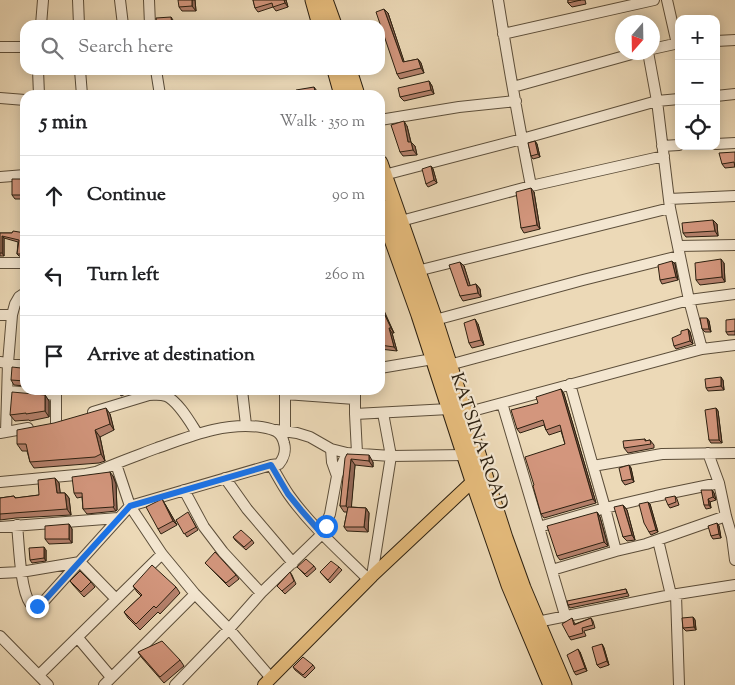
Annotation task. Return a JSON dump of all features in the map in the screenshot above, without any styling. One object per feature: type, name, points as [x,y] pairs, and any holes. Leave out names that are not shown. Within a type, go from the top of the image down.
[{"type":"highway","points":[[313,0],[319,20]]},
{"type":"highway","points":[[325,0],[332,20]]},
{"type":"highway","points":[[336,75],[340,90]]},
{"type":"highway","points":[[351,75],[355,90]]},
{"type":"highway","points":[[385,177],[465,413],[479,478],[564,685]]},
{"type":"highway","name":"KATSINA ROAD","points":[[385,220],[465,455],[479,478],[509,585],[551,685]]},
{"type":"main road","points":[[267,681],[370,578],[479,478]]},
{"type":"street","points":[[41,20],[43,0]]},
{"type":"street","points":[[78,0],[79,20]]},
{"type":"street","points":[[120,0],[122,20]]},
{"type":"street","points":[[149,0],[150,20]]},
{"type":"street","points":[[498,0],[532,186]]},
{"type":"street","points":[[503,34],[654,0]]},
{"type":"street","points":[[667,0],[675,31]]},
{"type":"street","points":[[720,41],[735,40]]},
{"type":"street","points":[[660,47],[675,44]]},
{"type":"street","points":[[0,48],[20,47]]},
{"type":"street","points":[[513,87],[615,59]]},
{"type":"street","points":[[649,60],[657,101],[669,203],[689,300],[702,349]]},
{"type":"street","points":[[38,75],[39,90]]},
{"type":"street","points":[[80,75],[82,90]]},
{"type":"street","points":[[157,75],[159,90]]},
{"type":"street","points":[[720,96],[735,94]]},
{"type":"street","points":[[0,98],[20,100]]},
{"type":"street","points":[[385,168],[522,139],[657,101],[675,99]]},
{"type":"street","points":[[385,119],[459,107],[516,101]]},
{"type":"street","points":[[720,144],[735,143]]},
{"type":"street","points":[[401,221],[675,146]]},
{"type":"street","points":[[0,177],[20,175]]},
{"type":"street","points":[[418,271],[669,203],[735,196]]},
{"type":"street","points":[[435,320],[583,280],[679,251],[735,245]]},
{"type":"street","points":[[0,263],[20,263]]},
{"type":"street","points":[[449,365],[689,300],[735,294]]},
{"type":"street","points":[[20,296],[15,304],[12,316],[4,362],[8,391],[3,433],[52,423],[56,395]]},
{"type":"street","points":[[0,313],[12,316]]},
{"type":"street","points":[[465,413],[702,349],[735,346]]},
{"type":"street","points":[[385,367],[433,359]]},
{"type":"street","points":[[4,362],[20,365]]},
{"type":"street","points":[[570,384],[616,551]]},
{"type":"street","points":[[8,391],[20,391]]},
{"type":"street","points":[[84,415],[149,395]]},
{"type":"street","points":[[169,395],[197,433]]},
{"type":"street","points":[[243,395],[246,425]]},
{"type":"street","points":[[17,525],[21,572],[26,593],[30,602],[37,606],[45,600],[130,506],[279,464],[284,454],[281,430],[285,395]]},
{"type":"street","points":[[176,685],[261,593],[322,534],[330,514],[337,476],[352,453],[355,395]]},
{"type":"street","points":[[502,403],[565,615]]},
{"type":"street","points":[[355,414],[449,409]]},
{"type":"street","points":[[370,578],[391,456],[383,413]]},
{"type":"street","points":[[0,482],[96,472],[197,433],[224,427],[246,425],[297,432],[331,449],[352,453],[391,456],[465,455]]},
{"type":"street","points":[[331,449],[332,462],[337,476]]},
{"type":"street","points":[[708,453],[719,483],[732,538],[735,560]]},
{"type":"street","points":[[593,466],[662,454],[735,453]]},
{"type":"street","points":[[116,464],[130,506],[162,554],[195,594],[229,629],[267,681]]},
{"type":"street","points":[[271,465],[288,494],[322,534],[370,578]]},
{"type":"street","points":[[225,478],[247,509],[293,563]]},
{"type":"street","points":[[539,527],[605,508],[719,483]]},
{"type":"street","points":[[184,490],[204,528],[223,552],[261,593]]},
{"type":"street","points":[[552,570],[646,544],[726,516]]},
{"type":"street","points":[[0,527],[118,518]]},
{"type":"street","points":[[658,540],[673,595],[679,685]]},
{"type":"street","points":[[39,676],[162,554]]},
{"type":"street","points":[[0,574],[80,562]]},
{"type":"street","points":[[80,562],[116,599]]},
{"type":"street","points":[[537,622],[565,615],[735,585]]},
{"type":"street","points":[[104,685],[195,594]]},
{"type":"street","points":[[1,638],[48,685]]},
{"type":"street","points":[[78,638],[112,677]]},
{"type":"building","points":[[178,0],[192,0],[192,6],[179,7]]},
{"type":"building","points":[[253,0],[284,0],[285,3],[273,7],[272,3],[255,8]]},
{"type":"building","points":[[568,0],[581,0],[568,3]]},
{"type":"building","points":[[384,9],[403,62],[418,59],[421,68],[397,74],[385,39],[385,20],[379,20],[376,12]]},
{"type":"building","points":[[171,17],[171,20],[156,20],[156,18]]},
{"type":"building","points":[[429,81],[431,90],[400,97],[398,88]]},
{"type":"building","points":[[314,87],[315,90],[296,90]]},
{"type":"building","points":[[404,121],[408,142],[411,142],[413,150],[400,152],[391,125]]},
{"type":"building","points":[[535,141],[538,154],[531,156],[528,143]]},
{"type":"building","points":[[735,152],[735,167],[734,162],[722,164],[719,153]]},
{"type":"building","points":[[431,166],[434,180],[426,184],[422,169]]},
{"type":"building","points":[[12,179],[20,179],[20,195],[12,195]]},
{"type":"building","points":[[531,188],[537,225],[521,228],[516,192]]},
{"type":"building","points":[[713,220],[715,231],[683,233],[682,223]]},
{"type":"building","points":[[13,231],[20,232],[20,254],[17,254],[19,240],[2,236],[2,253],[0,253],[0,233],[12,233]]},
{"type":"building","points":[[721,259],[722,277],[696,280],[695,263]]},
{"type":"building","points":[[672,261],[676,277],[660,280],[658,265]]},
{"type":"building","points":[[460,262],[468,286],[476,284],[478,293],[460,296],[449,265]]},
{"type":"building","points":[[385,315],[391,328],[389,328],[394,347],[385,346]]},
{"type":"building","points":[[700,318],[707,318],[709,329],[702,329]]},
{"type":"building","points":[[475,319],[481,340],[469,343],[464,323]]},
{"type":"building","points":[[735,319],[735,331],[726,332],[726,320]]},
{"type":"building","points":[[688,329],[690,341],[674,346],[672,338],[681,334],[681,331]]},
{"type":"building","points":[[12,367],[20,368],[20,381],[11,380]]},
{"type":"building","points":[[721,377],[721,386],[706,388],[705,379]]},
{"type":"building","points":[[561,389],[593,499],[541,514],[525,457],[565,444],[560,425],[546,430],[543,420],[517,429],[511,410],[538,403],[536,397]]},
{"type":"building","points":[[12,392],[20,393],[20,395],[45,395],[45,411],[10,415]]},
{"type":"building","points":[[106,408],[110,424],[95,430],[101,454],[95,457],[30,462],[26,444],[17,444],[17,430],[54,423]]},
{"type":"building","points":[[716,408],[719,440],[709,440],[705,410]]},
{"type":"building","points":[[645,439],[645,441],[650,440],[651,444],[624,448],[623,441]]},
{"type":"building","points":[[347,454],[369,455],[369,461],[351,459],[346,506],[340,506],[345,458]]},
{"type":"building","points":[[629,465],[632,479],[622,481],[619,468]]},
{"type":"building","points":[[110,472],[114,506],[83,509],[82,493],[74,493],[72,477]]},
{"type":"building","points":[[55,478],[57,493],[65,493],[67,509],[0,514],[0,498],[39,495],[38,480]]},
{"type":"building","points":[[701,490],[712,490],[713,497],[708,499],[709,505],[704,505]]},
{"type":"building","points":[[675,496],[676,502],[668,505],[665,498]]},
{"type":"building","points":[[162,499],[173,521],[158,529],[146,507]]},
{"type":"building","points":[[648,502],[656,530],[649,532],[644,523],[639,504]]},
{"type":"building","points":[[623,505],[632,535],[623,537],[614,507]]},
{"type":"building","points":[[348,507],[366,508],[364,527],[344,527]]},
{"type":"building","points":[[188,512],[196,527],[184,534],[176,520]]},
{"type":"building","points":[[597,512],[604,542],[557,556],[547,526]]},
{"type":"building","points":[[717,523],[719,534],[711,536],[708,526]]},
{"type":"building","points":[[69,524],[69,539],[45,539],[45,526]]},
{"type":"building","points":[[241,530],[252,540],[244,547],[233,537]]},
{"type":"building","points":[[44,547],[44,558],[30,560],[29,548]]},
{"type":"building","points":[[215,552],[236,575],[226,583],[205,563]]},
{"type":"building","points":[[306,559],[314,566],[305,574],[297,567]]},
{"type":"building","points":[[331,561],[339,567],[328,580],[320,572]]},
{"type":"building","points":[[152,565],[176,587],[156,608],[154,606],[136,624],[124,612],[142,595],[133,586]]},
{"type":"building","points":[[80,571],[91,582],[81,592],[70,581]]},
{"type":"building","points":[[290,572],[294,581],[282,591],[277,586]]},
{"type":"building","points":[[626,589],[627,593],[568,605],[567,601]]},
{"type":"building","points":[[693,617],[694,627],[683,628],[682,618]]},
{"type":"building","points":[[572,618],[574,625],[591,618],[593,625],[582,628],[583,633],[569,637],[562,624]]},
{"type":"building","points":[[162,641],[180,660],[160,677],[138,652]]},
{"type":"building","points":[[602,644],[607,661],[597,665],[592,647]]},
{"type":"building","points":[[578,649],[585,668],[574,672],[567,655]]},
{"type":"building","points":[[303,657],[313,665],[303,675],[293,667]]},
{"type":"route","points":[[37,606],[45,600],[130,506],[271,465],[288,494],[322,534],[326,526]]}]
